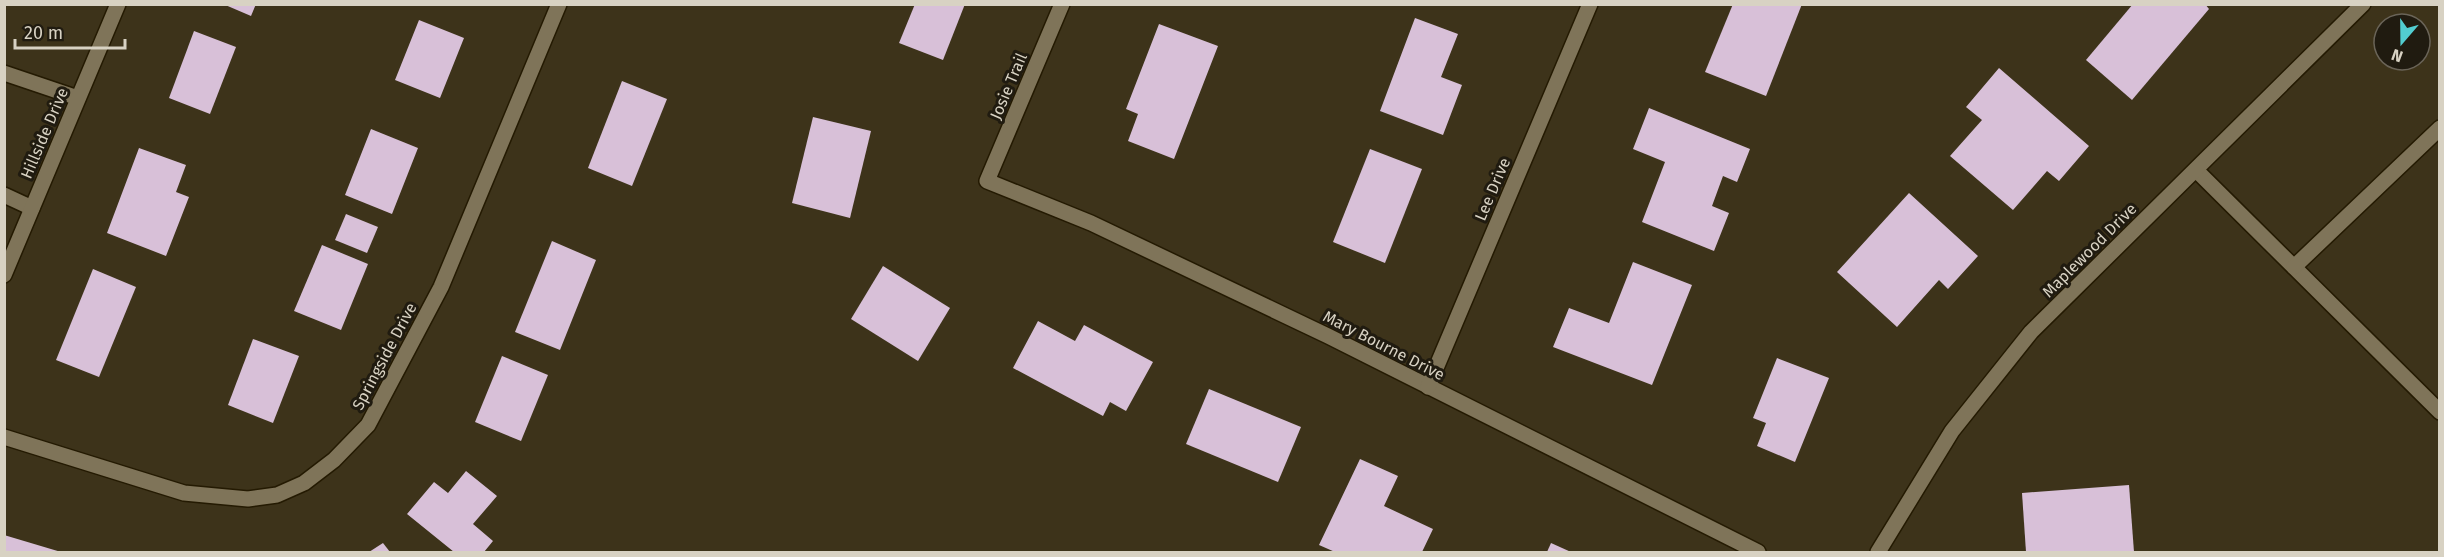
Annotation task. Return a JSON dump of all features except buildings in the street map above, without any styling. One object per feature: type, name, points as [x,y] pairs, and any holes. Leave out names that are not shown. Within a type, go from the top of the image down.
[{"type":"street","name":"Hillside Drive","points":[[4,275],[118,4]]},
{"type":"street","name":"Springside Drive","points":[[4,437],[184,493],[248,500],[277,495],[304,483],[334,459],[368,425],[441,287],[559,4]]},
{"type":"street","name":"Josie Trail","points":[[987,181],[1062,4]]},
{"type":"street","name":"Lee Drive","points":[[1428,387],[1590,4]]},
{"type":"street","name":"Maplewood Drive","points":[[1878,552],[1952,431],[2031,332],[2363,4]]},
{"type":"street","points":[[4,73],[78,98]]},
{"type":"street","points":[[2294,267],[2439,128]]},
{"type":"street","points":[[2196,170],[2439,412]]},
{"type":"street","name":"Mary Bourne Drive","points":[[987,181],[1091,223],[1328,336],[1758,552]]},
{"type":"street","points":[[4,195],[32,208]]}]
